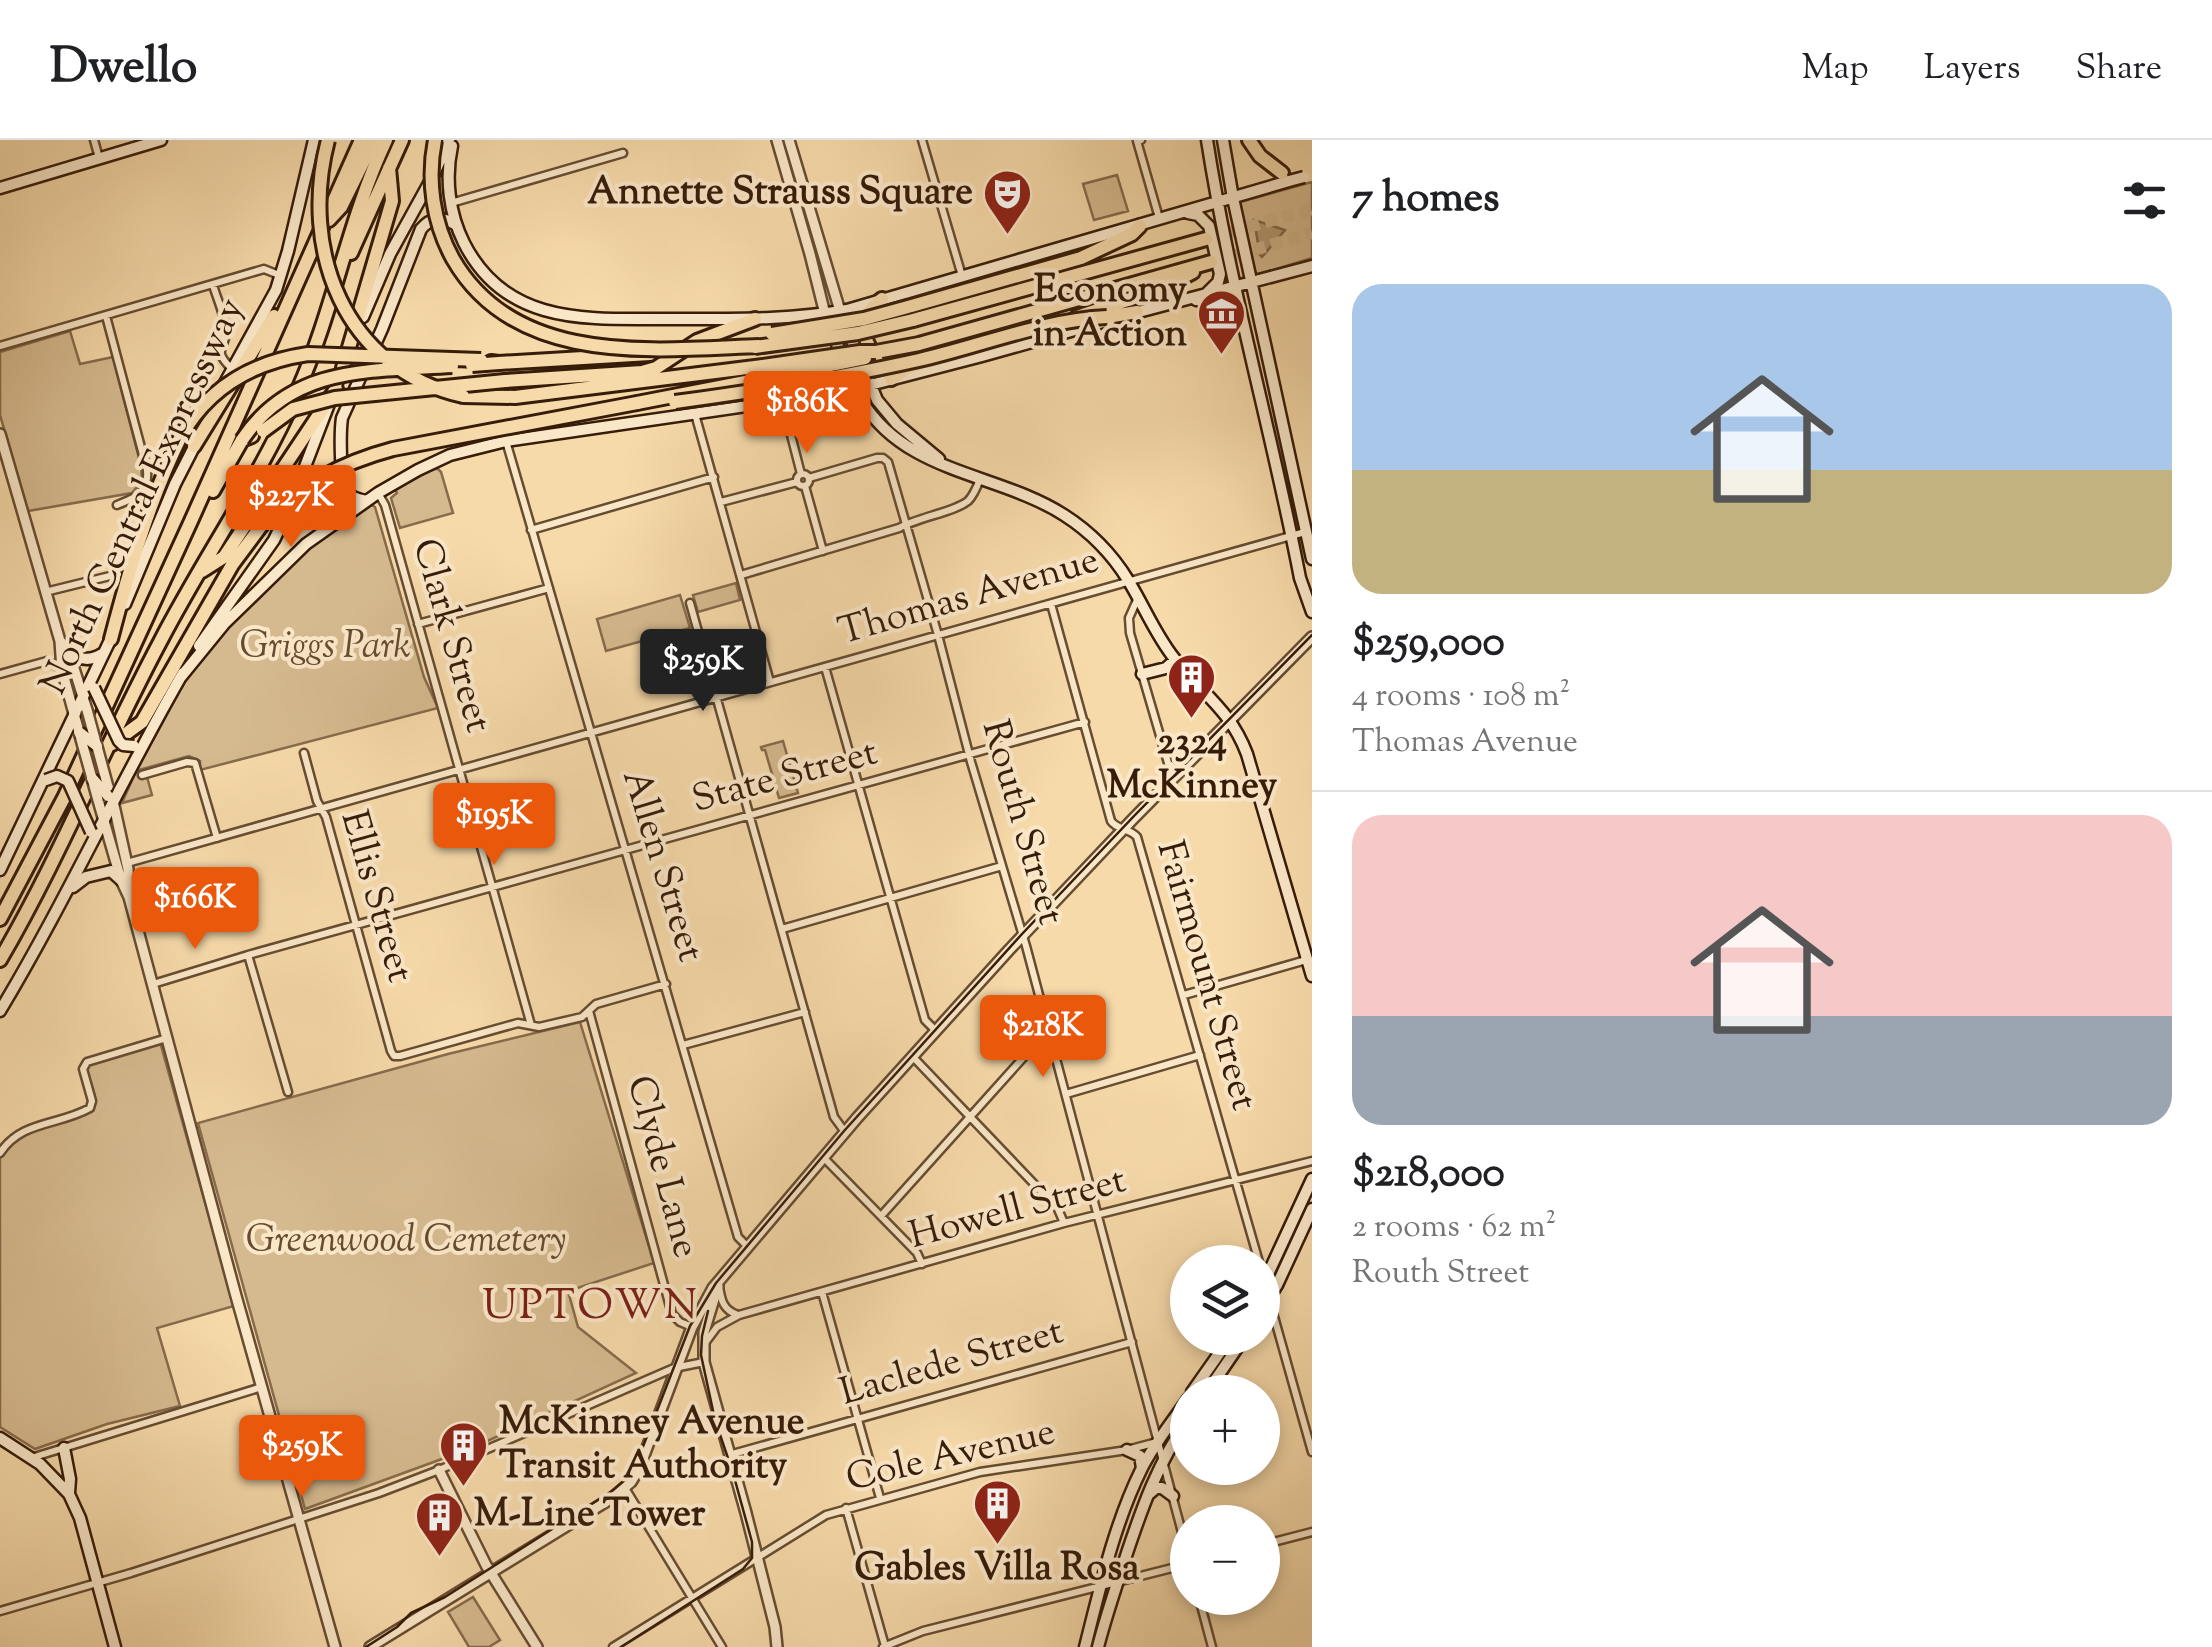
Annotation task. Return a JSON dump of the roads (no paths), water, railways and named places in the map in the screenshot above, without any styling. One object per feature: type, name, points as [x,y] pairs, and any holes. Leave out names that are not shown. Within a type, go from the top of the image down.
[{"type":"highway","points":[[328,140],[318,210],[322,244],[339,298],[367,342],[384,358],[446,392],[484,398],[515,398],[860,352],[876,352],[920,344],[1211,262],[1163,288],[1128,301],[894,370],[885,368],[871,350],[863,322],[867,312],[882,299]]},
{"type":"highway","points":[[320,230],[361,140]]},
{"type":"highway","points":[[320,230],[341,207],[374,140]]},
{"type":"highway","points":[[325,316],[357,208],[386,140]]},
{"type":"highway","points":[[325,316],[402,140]]},
{"type":"highway","points":[[435,140],[432,193],[443,238],[472,286],[502,314],[535,332],[580,344],[744,347],[858,333],[1081,258],[1132,234],[1140,226]]},
{"type":"highway","points":[[1249,140],[1260,156],[1286,177]]},
{"type":"highway","points":[[343,368],[392,201],[390,168]]},
{"type":"highway","name":"North Central Expressway","points":[[0,919],[59,808],[320,230]]},
{"type":"highway","points":[[744,347],[772,334],[910,313],[1206,239]]},
{"type":"highway","points":[[194,446],[310,253]]},
{"type":"highway","points":[[637,402],[676,402],[769,389],[922,359],[1077,318],[1137,312]]},
{"type":"highway","name":"North Central Expressway","points":[[0,960],[48,873],[103,746],[283,422],[325,316]]},
{"type":"highway","points":[[242,440],[294,410],[335,398],[642,372],[656,368],[697,341],[755,319]]},
{"type":"highway","points":[[145,622],[242,440],[278,400],[313,382],[350,374],[759,346]]},
{"type":"highway","points":[[103,746],[142,722],[232,564],[260,526],[306,486],[344,464],[393,449],[862,360],[876,352]]},
{"type":"highway","points":[[108,644],[155,493],[181,436],[202,405],[221,387],[241,374],[282,358],[308,354],[499,363]]},
{"type":"highway","points":[[891,380],[907,368]]},
{"type":"highway","points":[[197,575],[224,556],[336,389]]},
{"type":"main road","points":[[0,188],[161,140]]},
{"type":"main road","name":"North Central Expressway","points":[[0,870],[63,739],[76,726],[84,696],[175,484],[231,368],[276,290],[314,140]]},
{"type":"main road","points":[[451,140],[448,181],[456,225],[491,281],[521,303],[542,311],[593,318],[755,319],[840,311],[1140,226],[1233,198],[1286,177],[1308,176]]},
{"type":"main road","points":[[0,1011],[104,820],[107,796],[216,619],[274,540],[390,254],[451,140]]},
{"type":"main road","points":[[1207,140],[1241,316],[1300,578],[1312,612]]},
{"type":"main road","points":[[1224,140],[1233,198],[1312,559]]},
{"type":"main road","points":[[1182,212],[1198,215],[1209,226],[1220,274],[1207,293]]},
{"type":"main road","points":[[366,500],[352,496],[345,487],[342,418],[422,230],[437,218],[456,225]]},
{"type":"main road","points":[[180,678],[224,624],[314,538],[378,493],[440,460],[470,449],[870,385],[1312,266]]},
{"type":"main road","points":[[1186,299],[1218,302],[1241,316]]},
{"type":"main road","points":[[840,311],[877,400],[897,424],[952,468]]},
{"type":"main road","points":[[824,314],[856,388],[870,411],[894,436],[930,460],[1036,500],[1070,519],[1104,550],[1129,582],[1175,660],[1231,720],[1248,754],[1312,976]]},
{"type":"main road","points":[[780,318],[803,323],[818,335],[830,373],[826,386],[814,396]]},
{"type":"main road","points":[[62,647],[86,660],[101,655],[108,644]]},
{"type":"main road","points":[[1142,674],[1166,668],[1175,660]]},
{"type":"main road","points":[[96,671],[94,688],[119,741],[123,745],[139,744]]},
{"type":"main road","points":[[63,739],[76,726],[103,746]]},
{"type":"main road","points":[[43,784],[57,776],[68,781],[91,832],[91,845]]},
{"type":"main road","points":[[92,778],[107,796]]},
{"type":"main road","points":[[66,895],[86,877],[110,872],[120,880]]},
{"type":"main road","points":[[1280,1246],[1312,1179]]},
{"type":"main road","points":[[1280,1275],[1312,1209]]},
{"type":"main road","points":[[1085,1647],[1125,1510],[1142,1468],[1170,1425]]},
{"type":"main road","points":[[0,1438],[52,1474],[69,1494],[80,1518],[115,1647]]},
{"type":"main road","points":[[64,1448],[69,1494]]},
{"type":"main road","points":[[1098,1647],[1143,1503],[1170,1449]]},
{"type":"main road","points":[[1127,1450],[1140,1456],[1142,1468]]},
{"type":"main road","points":[[1143,1503],[1156,1488],[1164,1488],[1172,1496]]},
{"type":"street","points":[[94,140],[98,158]]},
{"type":"street","points":[[777,140],[824,314]]},
{"type":"street","points":[[789,140],[840,311]]},
{"type":"street","points":[[922,140],[962,276]]},
{"type":"street","points":[[1139,140],[1159,220]]},
{"type":"street","points":[[451,203],[623,153]]},
{"type":"street","points":[[0,346],[264,270],[280,276]]},
{"type":"street","points":[[213,285],[226,330],[220,350],[231,368]]},
{"type":"street","points":[[106,316],[148,479],[134,498],[116,505]]},
{"type":"street","points":[[782,400],[823,550]]},
{"type":"street","points":[[694,412],[770,682]]},
{"type":"street","points":[[0,434],[5,468],[62,647],[103,746],[107,796],[127,863],[129,897]]},
{"type":"street","name":"Allen Street","points":[[506,442],[738,1239],[748,1247]]},
{"type":"street","name":"Routh Street","points":[[803,480],[883,458],[888,462],[1023,936],[1174,1505]]},
{"type":"street","points":[[531,530],[714,478]]},
{"type":"street","points":[[721,502],[803,480]]},
{"type":"street","points":[[741,575],[899,528],[967,501],[980,480]]},
{"type":"street","name":"Clark Street","points":[[378,493],[385,505],[532,1026]]},
{"type":"street","name":"Thomas Avenue","points":[[127,863],[1307,532]]},
{"type":"street","points":[[45,592],[118,574]]},
{"type":"street","points":[[418,624],[549,588]]},
{"type":"street","points":[[1138,598],[1128,626],[1168,763],[1179,772]]},
{"type":"street","points":[[690,603],[835,1120],[846,1132]]},
{"type":"street","name":"Fairmount Street","points":[[1050,604],[1111,822],[1137,836],[1254,1245]]},
{"type":"street","points":[[370,1647],[625,1488],[640,1469],[692,1327],[707,1298],[748,1247],[936,1030],[1124,829],[1312,637]]},
{"type":"street","points":[[0,674],[46,662],[62,647]]},
{"type":"street","points":[[62,647],[62,670],[92,778]]},
{"type":"street","points":[[46,662],[62,670]]},
{"type":"street","points":[[825,667],[925,1020],[936,1030]]},
{"type":"street","name":"State Street","points":[[153,984],[1085,722]]},
{"type":"street","name":"Ellis Street","points":[[304,753],[394,1056],[518,1023],[532,1026]]},
{"type":"street","points":[[142,775],[193,762],[217,838]]},
{"type":"street","points":[[104,820],[120,880],[129,897],[335,1647]]},
{"type":"street","points":[[782,929],[1002,866]]},
{"type":"street","points":[[248,956],[288,1092]]},
{"type":"street","points":[[1183,996],[1308,960]]},
{"type":"street","points":[[532,1026],[582,1016],[596,1004],[666,984]]},
{"type":"street","name":"Clyde Lane","points":[[589,1011],[672,1314],[692,1327]]},
{"type":"street","points":[[683,1045],[805,1012]]},
{"type":"street","points":[[881,1216],[1048,1029]]},
{"type":"street","points":[[0,1153],[22,1131],[90,1108],[84,1067],[88,1062],[168,1038]]},
{"type":"street","points":[[1066,1094],[1200,1055]]},
{"type":"street","points":[[913,1057],[1058,1210],[1064,1224]]},
{"type":"street","points":[[823,1157],[917,1253],[922,1264]]},
{"type":"street","name":"Howell Street","points":[[704,1346],[712,1332],[739,1315],[1064,1224],[1312,1161]]},
{"type":"street","points":[[719,1284],[722,1304],[739,1315]]},
{"type":"street","points":[[719,1284],[708,1314],[704,1362],[757,1556],[777,1647]]},
{"type":"street","points":[[822,1292],[880,1498]]},
{"type":"street","name":"Laclede Street","points":[[729,1455],[1132,1342]]},
{"type":"street","points":[[1280,1345],[1308,1426],[1312,1452]]},
{"type":"street","points":[[0,1611],[300,1520],[439,1470],[676,1368],[704,1362]]},
{"type":"street","points":[[32,1458],[262,1387]]},
{"type":"street","name":"Cole Avenue","points":[[613,1647],[826,1515],[1001,1468],[1158,1442]]},
{"type":"street","points":[[439,1470],[490,1571],[537,1647]]},
{"type":"street","points":[[625,1488],[722,1647]]},
{"type":"street","points":[[846,1508],[884,1646],[951,1624],[1170,1569]]},
{"type":"street","points":[[1280,1540],[1312,1532]]},
{"type":"street","points":[[1204,1615],[1212,1647]]},
{"type":"tunnel","points":[[1213,237],[1312,209]]},
{"type":"tunnel","points":[[1219,260],[1312,233]]},
{"type":"tram line","points":[[366,1647],[411,1613],[445,1597],[626,1479],[635,1467],[690,1326],[716,1283],[844,1131],[1022,934],[1312,635]]},
{"type":"tram line","points":[[621,1647],[743,1569],[752,1558],[752,1542],[715,1420],[701,1355],[708,1311]]},
{"type":"place","name":"Annette Strauss Square","points":[[1008,236]]},
{"type":"place","name":"Economy in Action","points":[[1222,356]]},
{"type":"place","name":"2324 McKinney","points":[[1192,720]]},
{"type":"place","name":"McKinney Avenue Transit Authority","points":[[464,1488]]},
{"type":"place","name":"Gables Villa Rosa","points":[[997,1546]]},
{"type":"place","name":"M-Line Tower","points":[[439,1558]]},
{"type":"district","name":"UPTOWN","points":[[591,1308]]},
{"type":"park label","name":"Griggs Park","points":[[325,648]]},
{"type":"park label","name":"Greenwood Cemetery","points":[[406,1242]]}]
